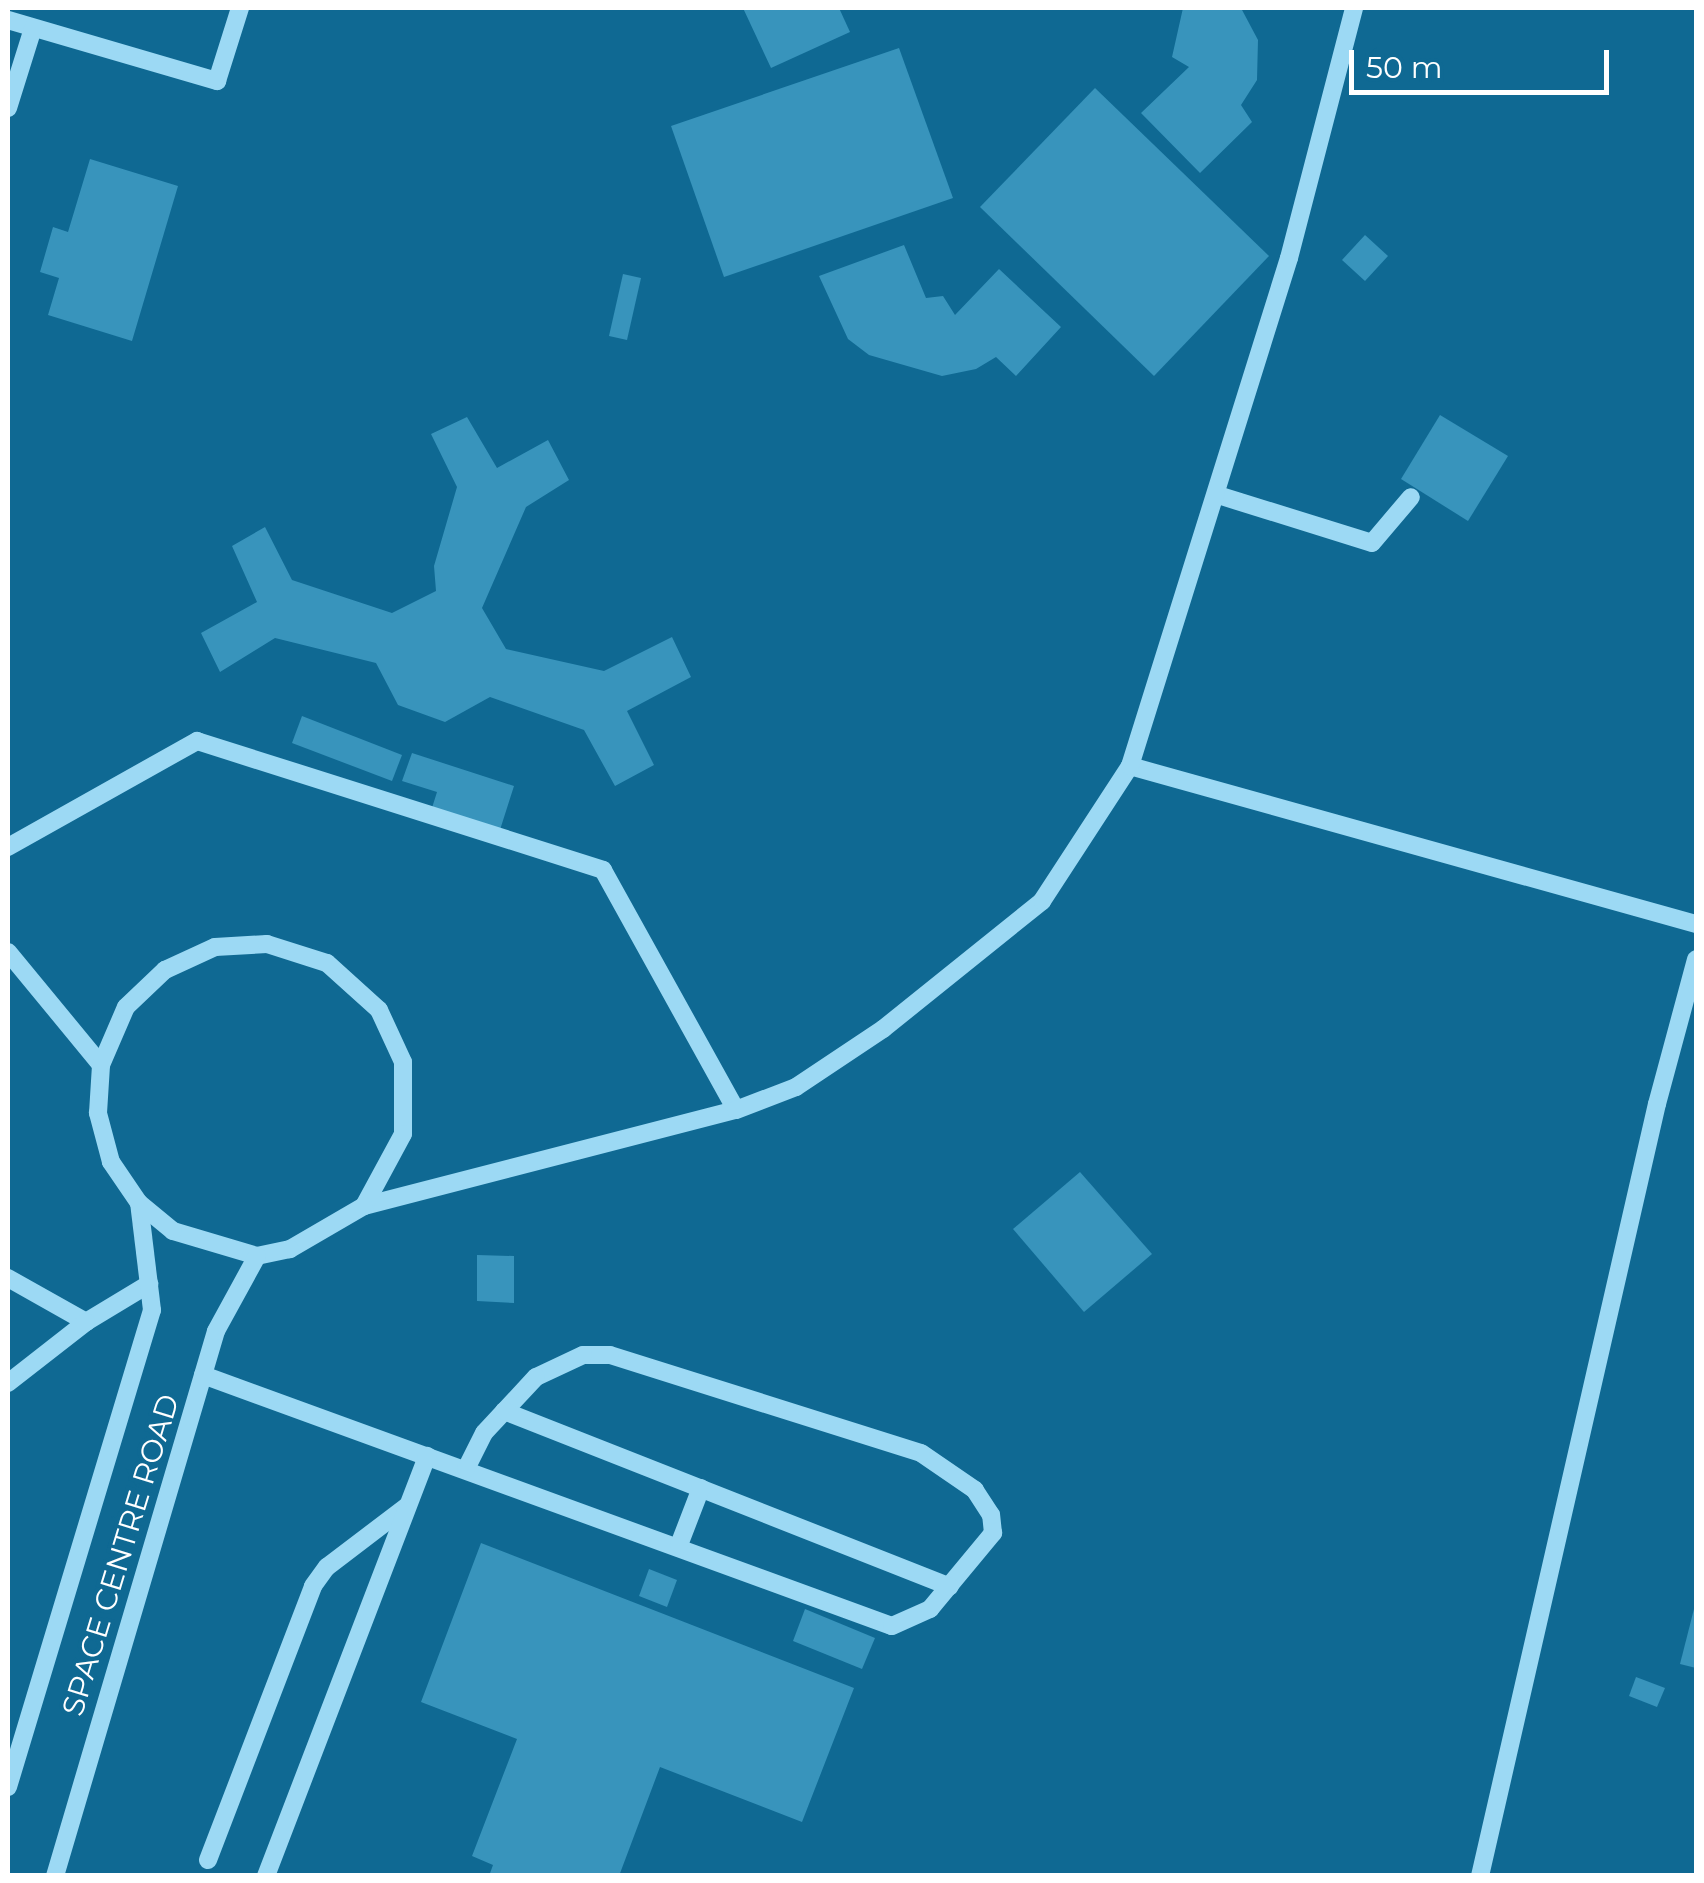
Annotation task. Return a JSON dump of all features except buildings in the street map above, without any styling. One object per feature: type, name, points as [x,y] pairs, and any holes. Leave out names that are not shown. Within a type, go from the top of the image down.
[{"type":"lane","points":[[8,20],[217,82],[240,8]]},
{"type":"lane","points":[[364,1206],[403,1134],[402,1062],[378,1010],[327,963],[266,944],[215,948],[165,970],[126,1007],[100,1066],[98,1113],[111,1162],[138,1203],[174,1231],[257,1256],[290,1249],[364,1206],[736,1110],[796,1087],[883,1029],[1042,901],[1130,766],[1218,495],[1354,8]]},
{"type":"lane","points":[[8,108],[32,28]]},
{"type":"lane","points":[[1218,495],[1372,543],[1411,496]]},
{"type":"lane","points":[[8,847],[197,740],[604,870],[736,1110]]},
{"type":"lane","points":[[1130,766],[1696,924]]},
{"type":"lane","points":[[8,952],[100,1066]]},
{"type":"lane","points":[[1480,1876],[1657,1104],[1696,959]]},
{"type":"lane","name":"SPACE CENTRE ROAD","points":[[8,1787],[152,1310],[138,1203]]},
{"type":"lane","name":"SPACE CENTRE ROAD","points":[[55,1876],[216,1331],[257,1256]]},
{"type":"lane","points":[[8,1278],[86,1322]]},
{"type":"lane","points":[[8,1383],[86,1322],[149,1284]]},
{"type":"lane","points":[[204,1375],[427,1456],[679,1544],[892,1626],[909,1622],[986,1548],[991,1516],[958,1474],[921,1453],[610,1355],[565,1360],[536,1376],[504,1411],[466,1469]]},
{"type":"lane","points":[[504,1411],[950,1586]]},
{"type":"lane","points":[[266,1876],[427,1456]]},
{"type":"lane","points":[[679,1544],[701,1488]]},
{"type":"lane","points":[[208,1860],[312,1586],[327,1567],[408,1506]]}]
